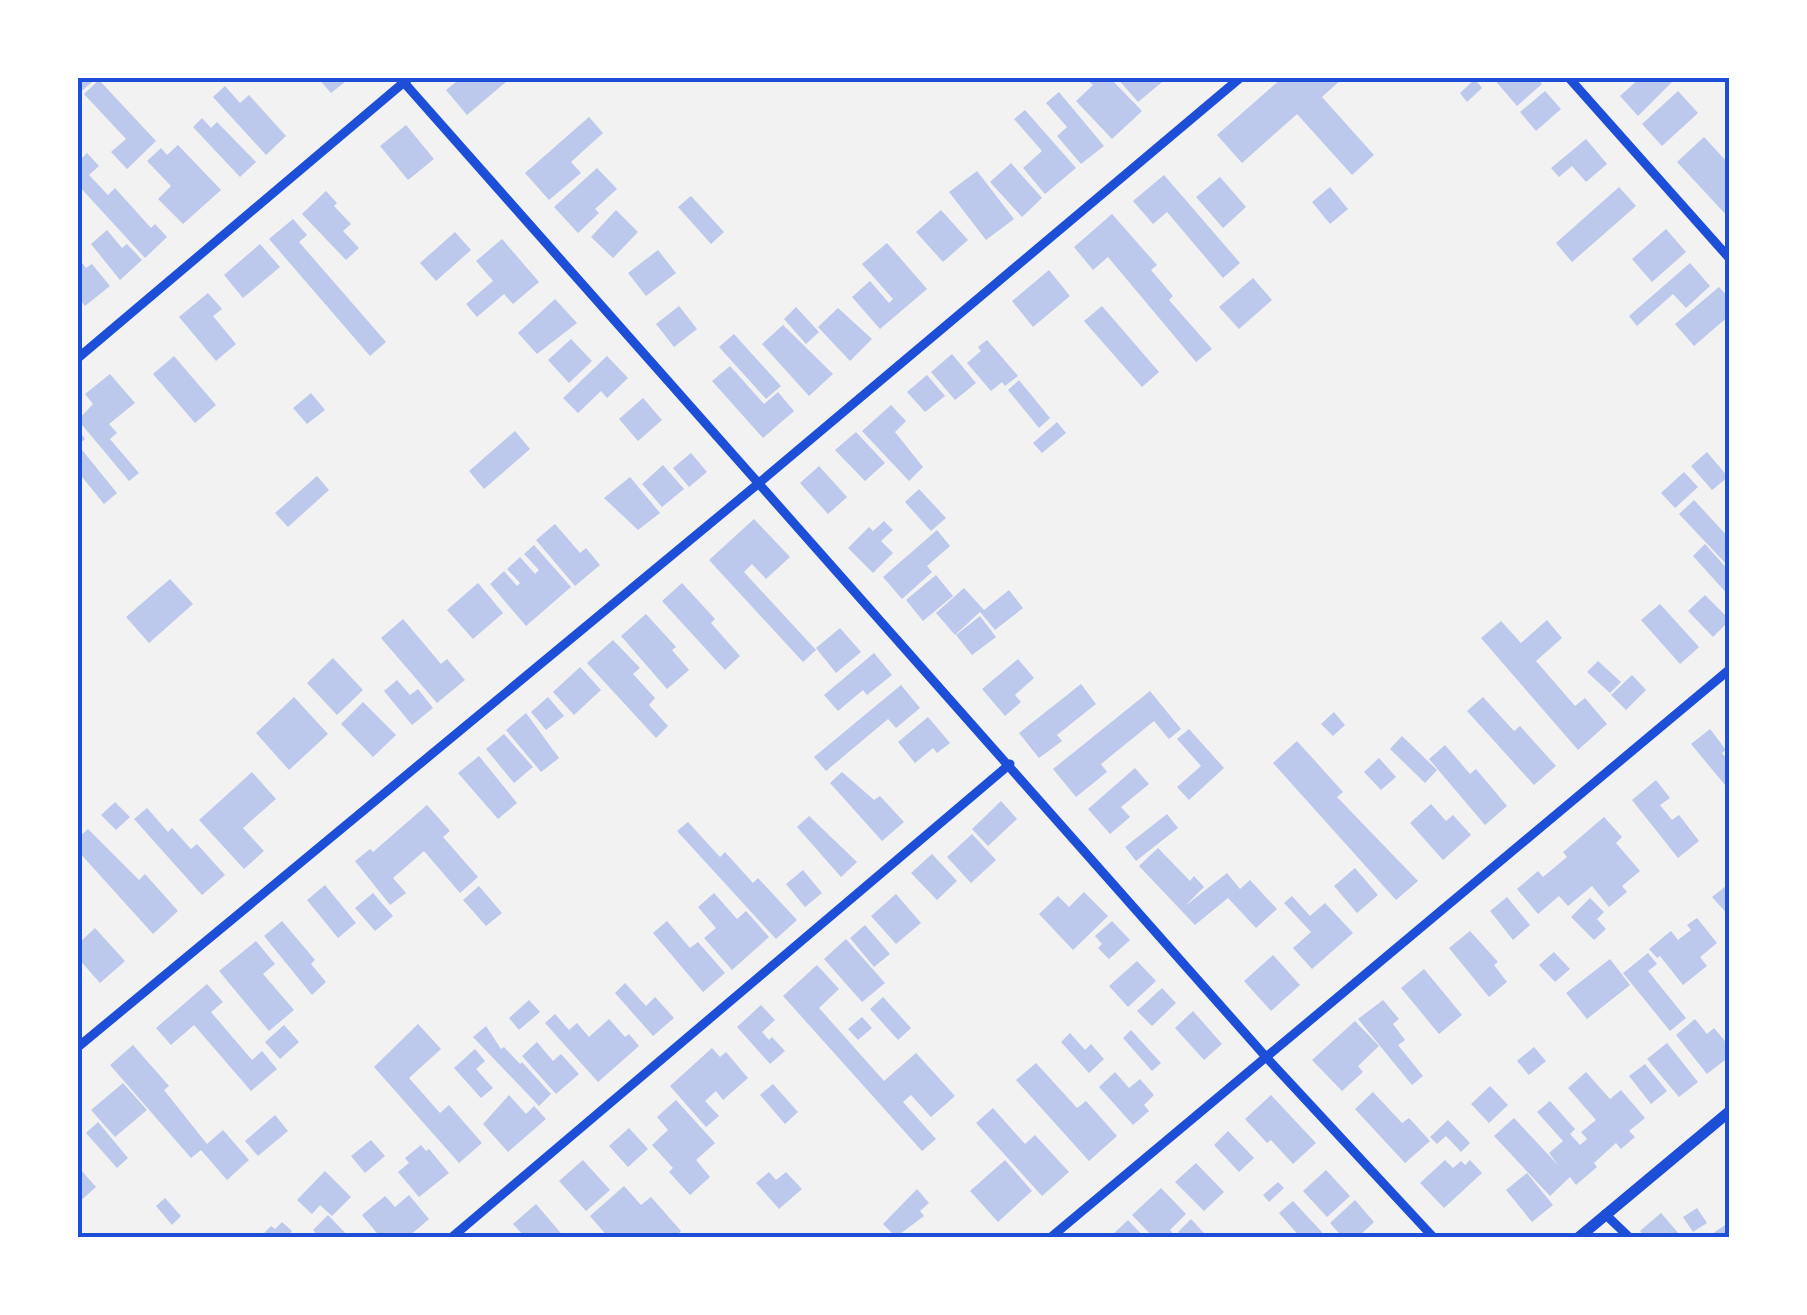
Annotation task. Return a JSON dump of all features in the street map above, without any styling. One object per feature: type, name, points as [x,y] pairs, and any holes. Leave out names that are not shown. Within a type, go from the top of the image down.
[{"type":"street","points":[[78,1047],[1240,78]]},
{"type":"street","points":[[1569,78],[1730,259]]},
{"type":"street","points":[[78,358],[404,79],[1266,1056],[1434,1238]]},
{"type":"street","points":[[1050,1238],[1730,669]]},
{"type":"street","points":[[452,1238],[1010,764]]},
{"type":"street","points":[[1578,1238],[1730,1111]]},
{"type":"street","points":[[1605,1214],[1630,1238]]},
{"type":"building","points":[[78,78],[97,78],[78,94]]},
{"type":"building","points":[[318,78],[350,78],[331,93]]},
{"type":"building","points":[[461,78],[507,81],[467,115],[446,90]]},
{"type":"building","points":[[1085,78],[1110,78],[1142,111],[1112,139],[1076,101],[1093,85]]},
{"type":"building","points":[[1117,78],[1167,78],[1138,102]]},
{"type":"building","points":[[1282,78],[1343,78],[1322,97],[1374,155],[1352,175],[1297,114],[1242,163],[1217,135]]},
{"type":"building","points":[[1493,78],[1537,78],[1542,84],[1517,106]]},
{"type":"building","points":[[1640,78],[1676,78],[1638,116],[1620,96]]},
{"type":"building","points":[[1475,79],[1482,88],[1467,102],[1460,93]]},
{"type":"building","points":[[99,80],[156,141],[127,169],[111,152],[126,139],[84,94]]},
{"type":"building","points":[[225,86],[240,103],[249,95],[286,136],[266,155],[213,97]]},
{"type":"building","points":[[1545,91],[1561,109],[1536,131],[1520,112]]},
{"type":"building","points":[[1678,91],[1698,113],[1662,146],[1642,124]]},
{"type":"building","points":[[1059,92],[1104,146],[1081,164],[1057,136],[1067,127],[1046,103]]},
{"type":"building","points":[[1025,110],[1076,168],[1045,194],[1023,168],[1042,151],[1014,119]]},
{"type":"building","points":[[589,117],[603,133],[571,162],[581,173],[549,200],[525,173]]},
{"type":"building","points":[[202,118],[211,128],[217,122],[256,162],[240,177],[193,127]]},
{"type":"building","points":[[406,125],[434,159],[408,180],[380,146]]},
{"type":"building","points":[[1704,137],[1730,161],[1730,219],[1677,162]]},
{"type":"building","points":[[1586,139],[1607,164],[1586,182],[1572,166],[1559,177],[1551,168]]},
{"type":"building","points":[[178,145],[221,190],[183,224],[158,199],[171,186],[147,161],[161,148],[167,155]]},
{"type":"building","points":[[87,153],[99,166],[89,175],[108,195],[115,188],[151,228],[155,224],[167,237],[145,258],[78,185],[78,162]]},
{"type":"building","points":[[1011,163],[1042,198],[1022,217],[990,182]]},
{"type":"building","points":[[597,168],[617,189],[595,209],[599,213],[578,233],[554,207]]},
{"type":"building","points":[[977,171],[1014,219],[986,240],[949,192]]},
{"type":"building","points":[[1164,175],[1240,263],[1223,278],[1167,212],[1153,224],[1133,201]]},
{"type":"building","points":[[1220,177],[1246,207],[1223,228],[1196,197]]},
{"type":"building","points":[[1330,187],[1348,209],[1330,224],[1312,202]]},
{"type":"building","points":[[1619,187],[1636,206],[1572,262],[1556,243]]},
{"type":"building","points":[[326,191],[351,224],[343,231],[359,248],[346,260],[302,214]]},
{"type":"building","points":[[691,196],[724,232],[711,244],[678,207]]},
{"type":"building","points":[[616,210],[638,232],[613,258],[591,237]]},
{"type":"building","points":[[941,210],[968,240],[943,262],[916,232]]},
{"type":"building","points":[[1112,214],[1157,265],[1151,270],[1173,296],[1169,300],[1212,349],[1196,362],[1108,257],[1093,270],[1074,247]]},
{"type":"building","points":[[293,219],[307,235],[299,242],[386,342],[370,356],[269,239]]},
{"type":"building","points":[[1666,229],[1686,252],[1652,282],[1632,259]]},
{"type":"building","points":[[107,230],[122,248],[127,244],[142,260],[120,280],[91,244]]},
{"type":"building","points":[[455,232],[471,250],[436,281],[420,263]]},
{"type":"building","points":[[502,239],[539,282],[513,304],[504,294],[477,317],[466,304],[493,281],[476,261]]},
{"type":"building","points":[[887,243],[927,289],[880,329],[852,297],[870,281],[889,303],[893,299],[862,264]]},
{"type":"building","points":[[260,244],[280,267],[243,298],[224,275]]},
{"type":"building","points":[[658,250],[676,273],[646,296],[628,273]]},
{"type":"building","points":[[78,258],[86,268],[92,264],[110,286],[85,306],[78,297]]},
{"type":"building","points":[[1690,263],[1710,286],[1686,308],[1673,294],[1637,326],[1629,316]]},
{"type":"building","points":[[1049,270],[1070,296],[1033,327],[1012,301]]},
{"type":"building","points":[[1253,278],[1272,300],[1239,329],[1219,307]]},
{"type":"building","points":[[1719,287],[1730,299],[1730,315],[1694,346],[1675,324]]},
{"type":"building","points":[[208,293],[222,309],[213,316],[236,344],[216,361],[179,317]]},
{"type":"building","points":[[555,299],[577,323],[537,354],[518,333]]},
{"type":"building","points":[[679,306],[697,329],[674,347],[656,324]]},
{"type":"building","points":[[1102,306],[1159,372],[1142,387],[1084,321]]},
{"type":"building","points":[[796,307],[819,332],[806,344],[784,319]]},
{"type":"building","points":[[838,308],[872,339],[850,361],[818,327]]},
{"type":"building","points":[[783,325],[833,374],[809,396],[762,344]]},
{"type":"building","points":[[734,334],[781,386],[766,399],[719,347]]},
{"type":"building","points":[[571,339],[592,361],[569,383],[548,360]]},
{"type":"building","points":[[987,340],[1018,376],[991,391],[967,363]]},
{"type":"building","points":[[952,354],[976,383],[955,400],[931,372]]},
{"type":"building","points":[[174,356],[216,405],[195,423],[153,374]]},
{"type":"building","points":[[607,356],[628,378],[607,398],[601,391],[578,413],[563,398]]},
{"type":"building","points":[[730,366],[764,404],[778,392],[794,411],[763,438],[712,381]]},
{"type":"building","points":[[110,374],[135,403],[109,424],[117,433],[110,439],[139,473],[129,481],[78,420],[93,404],[85,394]]},
{"type":"building","points":[[927,375],[945,396],[925,412],[907,392]]},
{"type":"building","points":[[1019,380],[1050,418],[1039,428],[1008,390]]},
{"type":"building","points":[[311,393],[325,410],[307,424],[293,408]]},
{"type":"building","points":[[643,398],[662,420],[638,441],[619,419]]},
{"type":"building","points":[[891,405],[906,421],[895,432],[923,467],[909,481],[862,431]]},
{"type":"building","points":[[1057,422],[1066,433],[1042,453],[1033,443]]},
{"type":"building","points":[[515,431],[530,449],[484,489],[469,471]]},
{"type":"building","points":[[856,432],[885,463],[865,481],[835,450]]},
{"type":"building","points":[[78,445],[117,493],[104,504],[78,472]]},
{"type":"building","points":[[1707,452],[1728,477],[1712,490],[1691,466]]},
{"type":"building","points":[[691,453],[707,472],[689,487],[673,468]]},
{"type":"building","points":[[663,465],[684,489],[662,507],[642,484]]},
{"type":"building","points":[[819,466],[847,497],[828,514],[800,483]]},
{"type":"building","points":[[1684,472],[1698,487],[1675,508],[1661,493]]},
{"type":"building","points":[[317,476],[329,490],[288,527],[275,513]]},
{"type":"building","points":[[630,477],[660,513],[638,530],[604,498]]},
{"type":"building","points":[[919,489],[946,518],[931,531],[905,502]]},
{"type":"building","points":[[1694,500],[1730,539],[1730,568],[1679,514]]},
{"type":"building","points":[[754,519],[790,557],[766,579],[752,564],[744,572],[816,650],[803,662],[709,560]]},
{"type":"building","points":[[884,521],[893,530],[881,541],[893,553],[873,573],[848,548],[869,527],[873,531]]},
{"type":"building","points":[[555,524],[580,553],[586,548],[600,565],[575,586],[536,540]]},
{"type":"building","points":[[937,530],[950,546],[927,566],[932,572],[902,599],[883,577]]},
{"type":"building","points":[[1705,544],[1730,572],[1730,597],[1693,556]]},
{"type":"building","points":[[534,545],[571,587],[526,626],[490,584],[504,571],[517,586],[520,583],[507,569],[520,557],[535,574],[539,570],[524,554]]},
{"type":"building","points":[[936,575],[953,596],[923,621],[906,600]]},
{"type":"building","points":[[170,579],[193,604],[149,643],[126,617]]},
{"type":"building","points":[[478,583],[503,613],[473,639],[447,610]]},
{"type":"building","points":[[682,583],[715,619],[711,623],[740,656],[725,670],[662,601]]},
{"type":"building","points":[[964,588],[984,610],[1009,590],[1023,608],[995,630],[980,612],[955,635],[936,613]]},
{"type":"building","points":[[1705,595],[1730,620],[1713,637],[1688,611]]},
{"type":"building","points":[[1660,604],[1699,647],[1680,664],[1641,620]]},
{"type":"building","points":[[646,614],[676,647],[672,650],[689,670],[667,689],[621,636]]},
{"type":"building","points":[[980,616],[996,637],[972,655],[956,635]]},
{"type":"building","points":[[403,619],[441,664],[447,659],[465,680],[437,703],[381,638]]},
{"type":"building","points":[[1547,620],[1562,638],[1536,661],[1575,706],[1585,698],[1607,724],[1578,750],[1481,638],[1501,621],[1521,643]]},
{"type":"building","points":[[840,628],[861,652],[836,673],[816,648]]},
{"type":"building","points":[[613,640],[640,668],[633,674],[655,698],[649,705],[668,726],[656,738],[587,663]]},
{"type":"building","points":[[874,653],[892,675],[867,695],[863,690],[838,711],[824,695]]},
{"type":"building","points":[[333,658],[363,690],[337,715],[307,683]]},
{"type":"building","points":[[1018,659],[1034,678],[1015,695],[1021,702],[1005,716],[982,689]]},
{"type":"building","points":[[1598,661],[1621,682],[1610,693],[1587,672]]},
{"type":"building","points":[[580,667],[601,690],[574,715],[553,692]]},
{"type":"building","points":[[1632,675],[1646,690],[1626,710],[1611,695]]},
{"type":"building","points":[[397,680],[410,695],[418,689],[433,708],[412,725],[384,691]]},
{"type":"building","points":[[1081,684],[1096,704],[1057,735],[1062,741],[1039,758],[1019,733]]},
{"type":"building","points":[[901,685],[920,708],[896,728],[888,719],[826,771],[814,757]]},
{"type":"building","points":[[1150,691],[1181,729],[1169,739],[1154,721],[1101,764],[1107,772],[1076,797],[1053,769]]},
{"type":"building","points":[[294,697],[328,734],[289,770],[256,733]]},
{"type":"building","points":[[548,697],[564,716],[546,730],[531,712]]},
{"type":"building","points":[[1483,697],[1514,731],[1520,726],[1556,766],[1534,785],[1467,711]]},
{"type":"building","points":[[363,702],[396,735],[373,757],[341,724]]},
{"type":"building","points":[[1334,712],[1345,725],[1333,736],[1321,724]]},
{"type":"building","points":[[526,713],[559,758],[541,772],[506,730]]},
{"type":"building","points":[[928,717],[950,743],[937,753],[933,748],[915,763],[898,742]]},
{"type":"building","points":[[1189,729],[1224,768],[1189,800],[1177,787],[1201,766],[1177,739]]},
{"type":"building","points":[[1710,729],[1730,762],[1730,791],[1691,744]]},
{"type":"building","points":[[504,734],[533,767],[514,783],[486,749]]},
{"type":"building","points":[[1402,736],[1437,770],[1425,783],[1390,749]]},
{"type":"building","points":[[1297,741],[1343,792],[1337,797],[1418,881],[1396,900],[1273,763]]},
{"type":"building","points":[[1445,745],[1470,774],[1476,769],[1507,806],[1485,825],[1429,759]]},
{"type":"building","points":[[479,756],[517,803],[498,819],[458,773]]},
{"type":"building","points":[[1379,758],[1396,777],[1381,790],[1364,772]]},
{"type":"building","points":[[1135,768],[1149,784],[1121,807],[1130,817],[1110,834],[1088,809]]},
{"type":"building","points":[[252,772],[276,799],[243,828],[264,851],[244,869],[199,820]]},
{"type":"building","points":[[842,772],[874,800],[880,796],[904,822],[882,841],[830,783]]},
{"type":"building","points":[[1656,780],[1670,798],[1660,805],[1672,820],[1679,815],[1699,841],[1678,858],[1632,800]]},
{"type":"building","points":[[1001,801],[1017,819],[988,846],[972,829]]},
{"type":"building","points":[[115,802],[130,817],[116,830],[101,815]]},
{"type":"building","points":[[1431,804],[1446,821],[1453,815],[1471,835],[1443,860],[1410,823]]},
{"type":"building","points":[[427,805],[450,831],[443,837],[478,877],[460,893],[424,851],[393,878],[406,893],[390,905],[355,861],[370,849],[373,852]]},
{"type":"building","points":[[147,808],[168,832],[172,828],[191,849],[197,844],[225,875],[202,895],[134,819]]},
{"type":"building","points":[[1167,814],[1178,828],[1136,861],[1125,847]]},
{"type":"building","points":[[809,816],[857,862],[841,877],[797,827]]},
{"type":"building","points":[[1604,817],[1622,837],[1616,843],[1640,871],[1622,886],[1627,892],[1609,907],[1592,886],[1568,906],[1559,896],[1538,914],[1517,889],[1538,871],[1543,877],[1567,857],[1563,852]]},
{"type":"building","points":[[688,822],[720,857],[725,852],[753,883],[758,878],[797,920],[776,939],[677,831]]},
{"type":"building","points":[[88,829],[139,880],[145,874],[178,911],[153,934],[78,851],[78,838]]},
{"type":"building","points":[[972,834],[996,860],[971,883],[947,857]]},
{"type":"building","points":[[1158,848],[1190,881],[1194,876],[1204,887],[1185,906],[1227,873],[1240,889],[1250,880],[1277,909],[1256,928],[1228,898],[1195,925],[1139,866]]},
{"type":"building","points":[[932,854],[957,881],[937,900],[911,873]]},
{"type":"building","points":[[1355,868],[1378,895],[1357,913],[1334,886]]},
{"type":"building","points":[[803,870],[822,893],[805,907],[786,884]]},
{"type":"building","points":[[1730,883],[1730,917],[1712,897]]},
{"type":"building","points":[[325,885],[356,923],[338,938],[307,900]]},
{"type":"building","points":[[479,886],[502,913],[486,926],[463,900]]},
{"type":"building","points":[[1084,892],[1108,916],[1073,950],[1039,914],[1058,896],[1069,907]]},
{"type":"building","points":[[373,893],[393,916],[375,931],[355,908]]},
{"type":"building","points":[[714,893],[737,919],[746,911],[769,937],[732,970],[704,938],[716,928],[698,907]]},
{"type":"building","points":[[896,894],[921,923],[896,944],[871,916]]},
{"type":"building","points":[[1292,896],[1310,916],[1325,903],[1353,933],[1312,969],[1293,948],[1311,932],[1284,903]]},
{"type":"building","points":[[1507,897],[1530,925],[1513,940],[1490,911]]},
{"type":"building","points":[[1590,898],[1604,912],[1597,919],[1606,929],[1594,940],[1571,917]]},
{"type":"building","points":[[1697,918],[1717,943],[1700,957],[1707,966],[1683,985],[1660,956],[1657,958],[1649,949],[1671,931],[1678,940],[1691,930],[1687,925]]},
{"type":"building","points":[[282,921],[315,960],[311,964],[326,982],[312,995],[264,936]]},
{"type":"building","points":[[667,921],[690,948],[698,942],[725,973],[703,992],[653,933]]},
{"type":"building","points":[[1112,921],[1130,940],[1109,959],[1098,948],[1102,944],[1095,936]]},
{"type":"building","points":[[865,925],[890,954],[874,967],[850,938]]},
{"type":"building","points":[[95,928],[125,961],[100,983],[78,958],[78,944]]},
{"type":"building","points":[[1470,931],[1498,962],[1494,965],[1507,982],[1489,997],[1449,948]]},
{"type":"building","points":[[846,939],[885,983],[862,1002],[824,959]]},
{"type":"building","points":[[256,941],[275,964],[263,974],[294,1010],[269,1031],[219,971]]},
{"type":"building","points":[[1554,952],[1570,969],[1555,982],[1539,965]]},
{"type":"building","points":[[1648,953],[1657,964],[1648,971],[1686,1018],[1670,1031],[1623,973]]},
{"type":"building","points":[[1273,955],[1300,985],[1271,1011],[1244,981]]},
{"type":"building","points":[[1610,959],[1630,985],[1587,1019],[1566,993]]},
{"type":"building","points":[[1137,961],[1156,981],[1128,1007],[1109,986]]},
{"type":"building","points":[[817,965],[839,989],[819,1008],[884,1081],[916,1053],[955,1096],[931,1117],[911,1095],[903,1102],[936,1139],[922,1151],[783,996]]},
{"type":"building","points":[[1424,969],[1462,1015],[1439,1034],[1401,988]]},
{"type":"building","points":[[625,983],[646,1006],[655,997],[674,1018],[653,1036],[615,993]]},
{"type":"building","points":[[207,984],[223,1002],[211,1012],[252,1060],[262,1051],[277,1069],[251,1091],[194,1025],[171,1045],[156,1028]]},
{"type":"building","points":[[1162,988],[1176,1003],[1152,1026],[1137,1011]]},
{"type":"building","points":[[883,997],[911,1028],[898,1040],[870,1009]]},
{"type":"building","points":[[529,1000],[540,1012],[519,1030],[509,1018]]},
{"type":"building","points":[[1383,1000],[1399,1019],[1393,1024],[1405,1040],[1398,1045],[1423,1076],[1412,1085],[1358,1019]]},
{"type":"building","points":[[761,1005],[775,1020],[762,1032],[785,1051],[770,1064],[737,1027]]},
{"type":"building","points":[[1193,1011],[1222,1044],[1204,1060],[1175,1028]]},
{"type":"building","points":[[555,1014],[569,1030],[577,1023],[589,1037],[609,1019],[639,1046],[598,1082],[545,1023]]},
{"type":"building","points":[[862,1017],[872,1028],[858,1040],[848,1029]]},
{"type":"building","points":[[1695,1019],[1707,1034],[1714,1028],[1730,1047],[1730,1056],[1707,1074],[1676,1035]]},
{"type":"building","points":[[1355,1021],[1379,1046],[1358,1066],[1363,1072],[1342,1091],[1312,1060]]},
{"type":"building","points":[[418,1024],[441,1049],[409,1078],[440,1113],[449,1105],[482,1143],[459,1163],[374,1067]]},
{"type":"building","points":[[284,1025],[299,1042],[280,1059],[265,1042]]},
{"type":"building","points":[[486,1026],[501,1049],[504,1047],[522,1062],[551,1094],[539,1106],[473,1037]]},
{"type":"building","points":[[1131,1030],[1161,1063],[1152,1071],[1123,1038]]},
{"type":"building","points":[[1070,1033],[1085,1050],[1091,1044],[1104,1059],[1089,1073],[1061,1042]]},
{"type":"building","points":[[537,1042],[553,1061],[561,1054],[579,1074],[556,1094],[522,1056]]},
{"type":"building","points":[[1667,1043],[1698,1082],[1679,1097],[1647,1059]]},
{"type":"building","points":[[133,1045],[169,1086],[164,1090],[207,1144],[223,1130],[249,1160],[227,1180],[201,1150],[191,1158],[110,1065]]},
{"type":"building","points":[[1534,1047],[1546,1061],[1529,1075],[1517,1061]]},
{"type":"building","points":[[712,1048],[720,1057],[726,1052],[748,1078],[723,1100],[716,1091],[705,1101],[719,1116],[706,1127],[670,1086]]},
{"type":"building","points":[[475,1049],[485,1061],[476,1069],[493,1088],[481,1098],[454,1068]]},
{"type":"building","points":[[1036,1063],[1077,1108],[1086,1101],[1117,1136],[1089,1161],[1016,1080]]},
{"type":"building","points":[[1645,1064],[1667,1091],[1651,1104],[1629,1076]]},
{"type":"building","points":[[1115,1072],[1129,1088],[1140,1079],[1154,1095],[1144,1105],[1149,1111],[1133,1125],[1099,1087]]},
{"type":"building","points":[[1586,1072],[1610,1099],[1621,1090],[1645,1118],[1629,1131],[1635,1137],[1621,1149],[1616,1143],[1576,1185],[1570,1177],[1550,1196],[1494,1136],[1514,1118],[1559,1166],[1549,1153],[1563,1141],[1537,1112],[1550,1101],[1575,1129],[1570,1134],[1580,1145],[1587,1139],[1581,1132],[1596,1120],[1568,1088]]},
{"type":"building","points":[[123,1083],[147,1110],[115,1137],[91,1110]]},
{"type":"building","points":[[773,1084],[798,1112],[785,1124],[760,1095]]},
{"type":"building","points":[[1490,1086],[1508,1105],[1489,1123],[1471,1104]]},
{"type":"building","points":[[1373,1092],[1402,1123],[1409,1118],[1430,1141],[1405,1163],[1355,1109]]},
{"type":"building","points":[[509,1095],[526,1114],[534,1106],[546,1119],[508,1152],[483,1124]]},
{"type":"building","points":[[1271,1095],[1316,1143],[1293,1164],[1245,1119]]},
{"type":"building","points":[[676,1100],[715,1143],[696,1160],[710,1177],[690,1195],[652,1145],[668,1130],[657,1117]]},
{"type":"building","points":[[993,1108],[1025,1144],[1035,1135],[1069,1172],[1042,1196],[976,1123]]},
{"type":"building","points":[[275,1115],[288,1131],[258,1156],[245,1141]]},
{"type":"building","points":[[1448,1120],[1470,1143],[1461,1152],[1446,1136],[1437,1144],[1430,1137]]},
{"type":"building","points":[[98,1122],[128,1158],[117,1168],[86,1133]]},
{"type":"building","points":[[629,1128],[648,1149],[628,1167],[609,1146]]},
{"type":"building","points":[[1228,1131],[1254,1158],[1239,1172],[1214,1145]]},
{"type":"building","points":[[371,1140],[385,1156],[365,1173],[351,1156]]},
{"type":"building","points":[[421,1145],[449,1173],[419,1197],[398,1172],[409,1163],[405,1158]]},
{"type":"building","points":[[583,1160],[610,1190],[586,1211],[559,1181]]},
{"type":"building","points":[[1005,1160],[1032,1191],[998,1222],[970,1191]]},
{"type":"building","points":[[1445,1160],[1453,1168],[1470,1160],[1482,1173],[1444,1208],[1420,1183]]},
{"type":"building","points":[[1196,1163],[1224,1192],[1204,1211],[1175,1182]]},
{"type":"building","points":[[1326,1170],[1350,1196],[1327,1217],[1303,1191]]},
{"type":"building","points":[[78,1171],[96,1187],[78,1203]]},
{"type":"building","points":[[325,1171],[351,1197],[332,1216],[320,1205],[312,1214],[297,1200]]},
{"type":"building","points":[[769,1172],[776,1180],[786,1172],[802,1189],[779,1209],[756,1183]]},
{"type":"building","points":[[1527,1173],[1553,1205],[1532,1222],[1506,1190]]},
{"type":"building","points":[[1278,1182],[1284,1188],[1269,1202],[1263,1195]]},
{"type":"building","points":[[624,1186],[641,1205],[651,1197],[681,1231],[674,1238],[609,1238],[590,1216]]},
{"type":"building","points":[[1161,1188],[1186,1214],[1170,1230],[1177,1238],[1154,1238],[1132,1215]]},
{"type":"building","points":[[917,1189],[929,1203],[920,1211],[924,1216],[896,1237],[883,1224]]},
{"type":"building","points":[[409,1195],[429,1219],[407,1238],[381,1238],[362,1215],[385,1196],[395,1207]]},
{"type":"building","points":[[165,1198],[181,1216],[172,1225],[156,1206]]},
{"type":"building","points":[[1355,1200],[1374,1222],[1357,1238],[1343,1238],[1330,1223]]},
{"type":"building","points":[[1293,1201],[1326,1238],[1301,1238],[1279,1213]]},
{"type":"building","points":[[536,1204],[565,1238],[526,1238],[513,1224]]},
{"type":"building","points":[[1697,1208],[1707,1223],[1693,1232],[1683,1217]]},
{"type":"building","points":[[1661,1213],[1680,1235],[1678,1238],[1646,1238],[1640,1231]]},
{"type":"building","points":[[328,1215],[350,1238],[320,1238],[313,1230]]},
{"type":"building","points":[[1191,1219],[1204,1233],[1199,1238],[1183,1238],[1178,1232]]},
{"type":"building","points":[[1128,1220],[1145,1238],[1109,1238]]},
{"type":"building","points":[[282,1222],[292,1231],[285,1238],[259,1238],[271,1226],[275,1229]]},
{"type":"building","points":[[1728,1223],[1730,1238],[1706,1238]]}]
